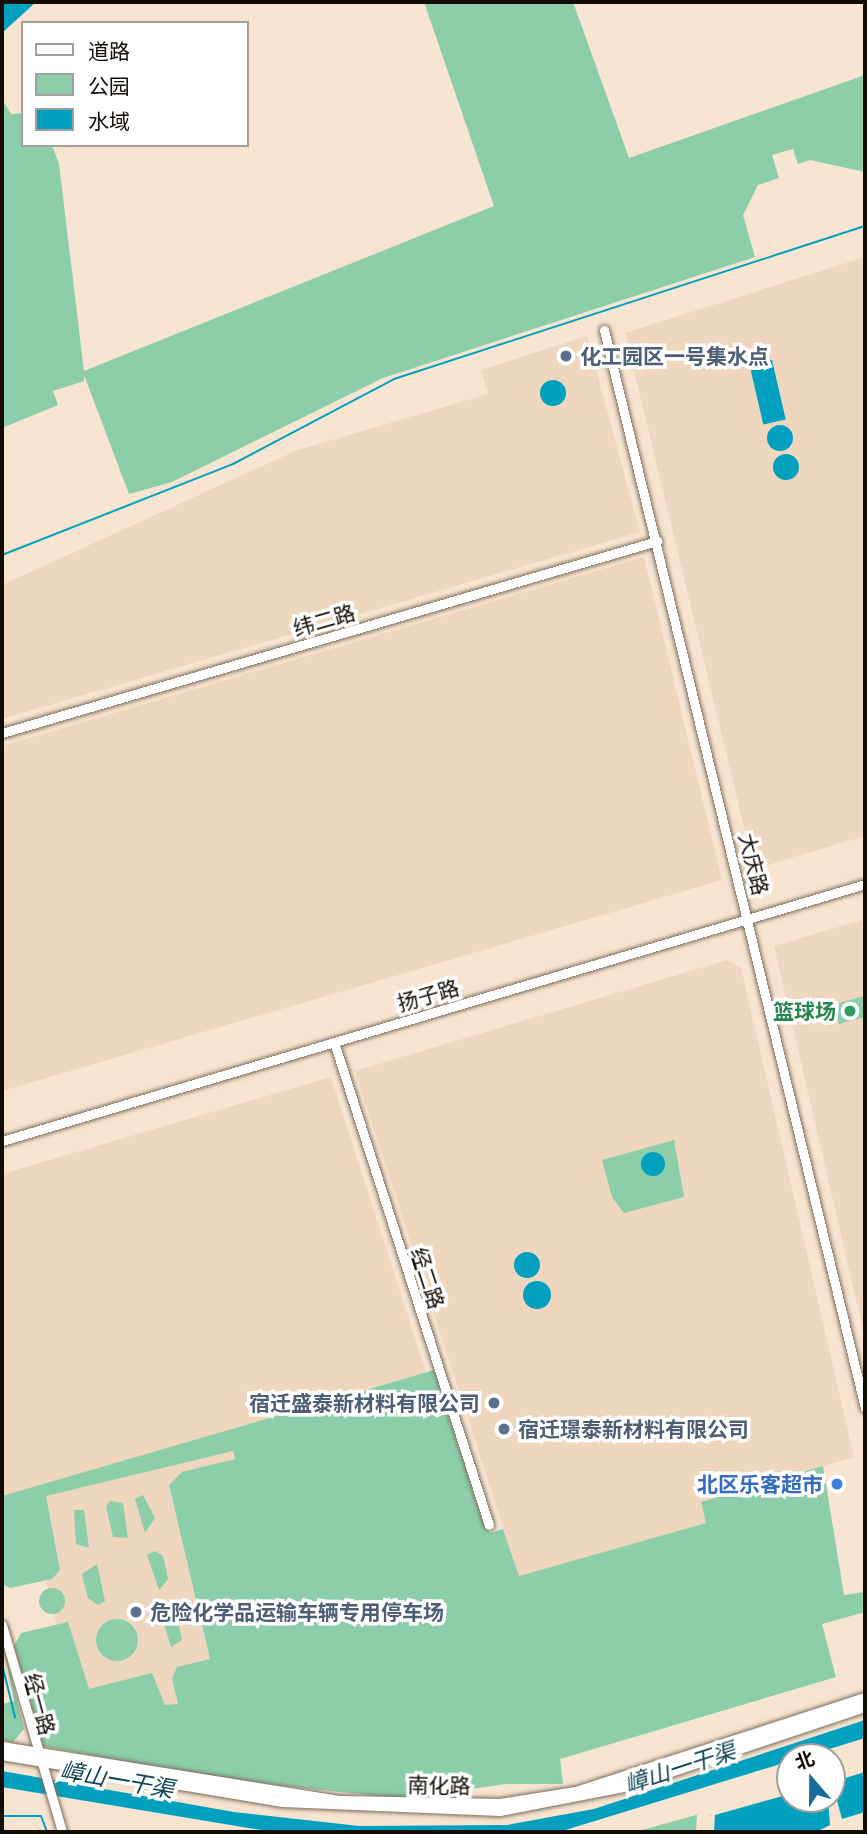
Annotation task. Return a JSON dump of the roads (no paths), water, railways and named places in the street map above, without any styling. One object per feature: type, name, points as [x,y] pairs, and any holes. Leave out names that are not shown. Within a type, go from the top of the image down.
[{"type":"main road","name":"南化路","points":[[2,1746],[38,1762],[341,1801],[500,1804],[576,1792],[865,1698]]},
{"type":"main road","name":"南化路","points":[[2,1755],[296,1803],[500,1811],[616,1790],[865,1707]]},
{"type":"street","name":"大庆路","points":[[604,330],[749,919],[865,1408]]},
{"type":"street","name":"纬二路","points":[[2,733],[657,541]]},
{"type":"street","name":"扬子路","points":[[2,1141],[865,884]]},
{"type":"street","name":"经二路","points":[[334,1042],[489,1525]]},
{"type":"street","name":"经一路","points":[[2,1625],[38,1762],[62,1832]]},
{"type":"water","points":[[2,2],[36,2],[2,33]]},
{"type":"water","points":[[772,360],[786,419],[763,425],[750,365]]},
{"type":"water","points":[[553,380],[562,384],[566,393],[562,402],[553,406],[544,402],[540,393],[544,384]]},
{"type":"water","points":[[780,425],[789,429],[793,438],[789,447],[780,451],[771,447],[767,438],[771,429]]},
{"type":"water","points":[[786,454],[795,458],[799,467],[795,476],[786,480],[777,476],[773,467],[777,458]]},
{"type":"water","points":[[653,1152],[662,1155],[665,1164],[662,1173],[653,1176],[644,1173],[641,1164],[644,1155]]},
{"type":"water","points":[[527,1252],[536,1256],[540,1265],[536,1274],[527,1278],[518,1274],[514,1265],[518,1256]]},
{"type":"water","points":[[537,1281],[547,1285],[551,1295],[547,1305],[537,1309],[527,1305],[523,1295],[527,1285]]},
{"type":"water","points":[[865,1720],[865,1738],[846,1744],[795,1743]]},
{"type":"water","points":[[776,1749],[776,1765],[559,1832],[273,1832],[2,1787],[2,1771],[234,1812],[359,1826],[507,1825],[594,1809]]},
{"type":"water","points":[[865,1772],[865,1812],[842,1819],[840,1813],[846,1813],[846,1778]]},
{"type":"water","points":[[776,1798],[776,1813],[829,1813],[830,1825],[816,1832],[714,1832],[715,1815]]},
{"type":"waterway","points":[[2,555],[233,464],[394,379],[865,226]]},
{"type":"waterway","points":[[2,1664],[15,1717]]},
{"type":"waterway","points":[[2,1816],[41,1816],[47,1832]]},
{"type":"place","name":"化工园区一号集水点","points":[[566,356]]},
{"type":"place","name":"篮球场","points":[[850,1011]]},
{"type":"place","name":"宿迁盛泰新材料有限公司","points":[[494,1403]]},
{"type":"place","name":"宿迁璟泰新材料有限公司","points":[[504,1429]]},
{"type":"place","name":"北区乐客超市","points":[[837,1484]]},
{"type":"place","name":"危险化学品运输车辆专用停车场","points":[[136,1612]]},
{"type":"water label","name":"嶂山一干渠","points":[[680,1768]]},
{"type":"water label","name":"嶂山一干渠","points":[[117,1780]]}]
